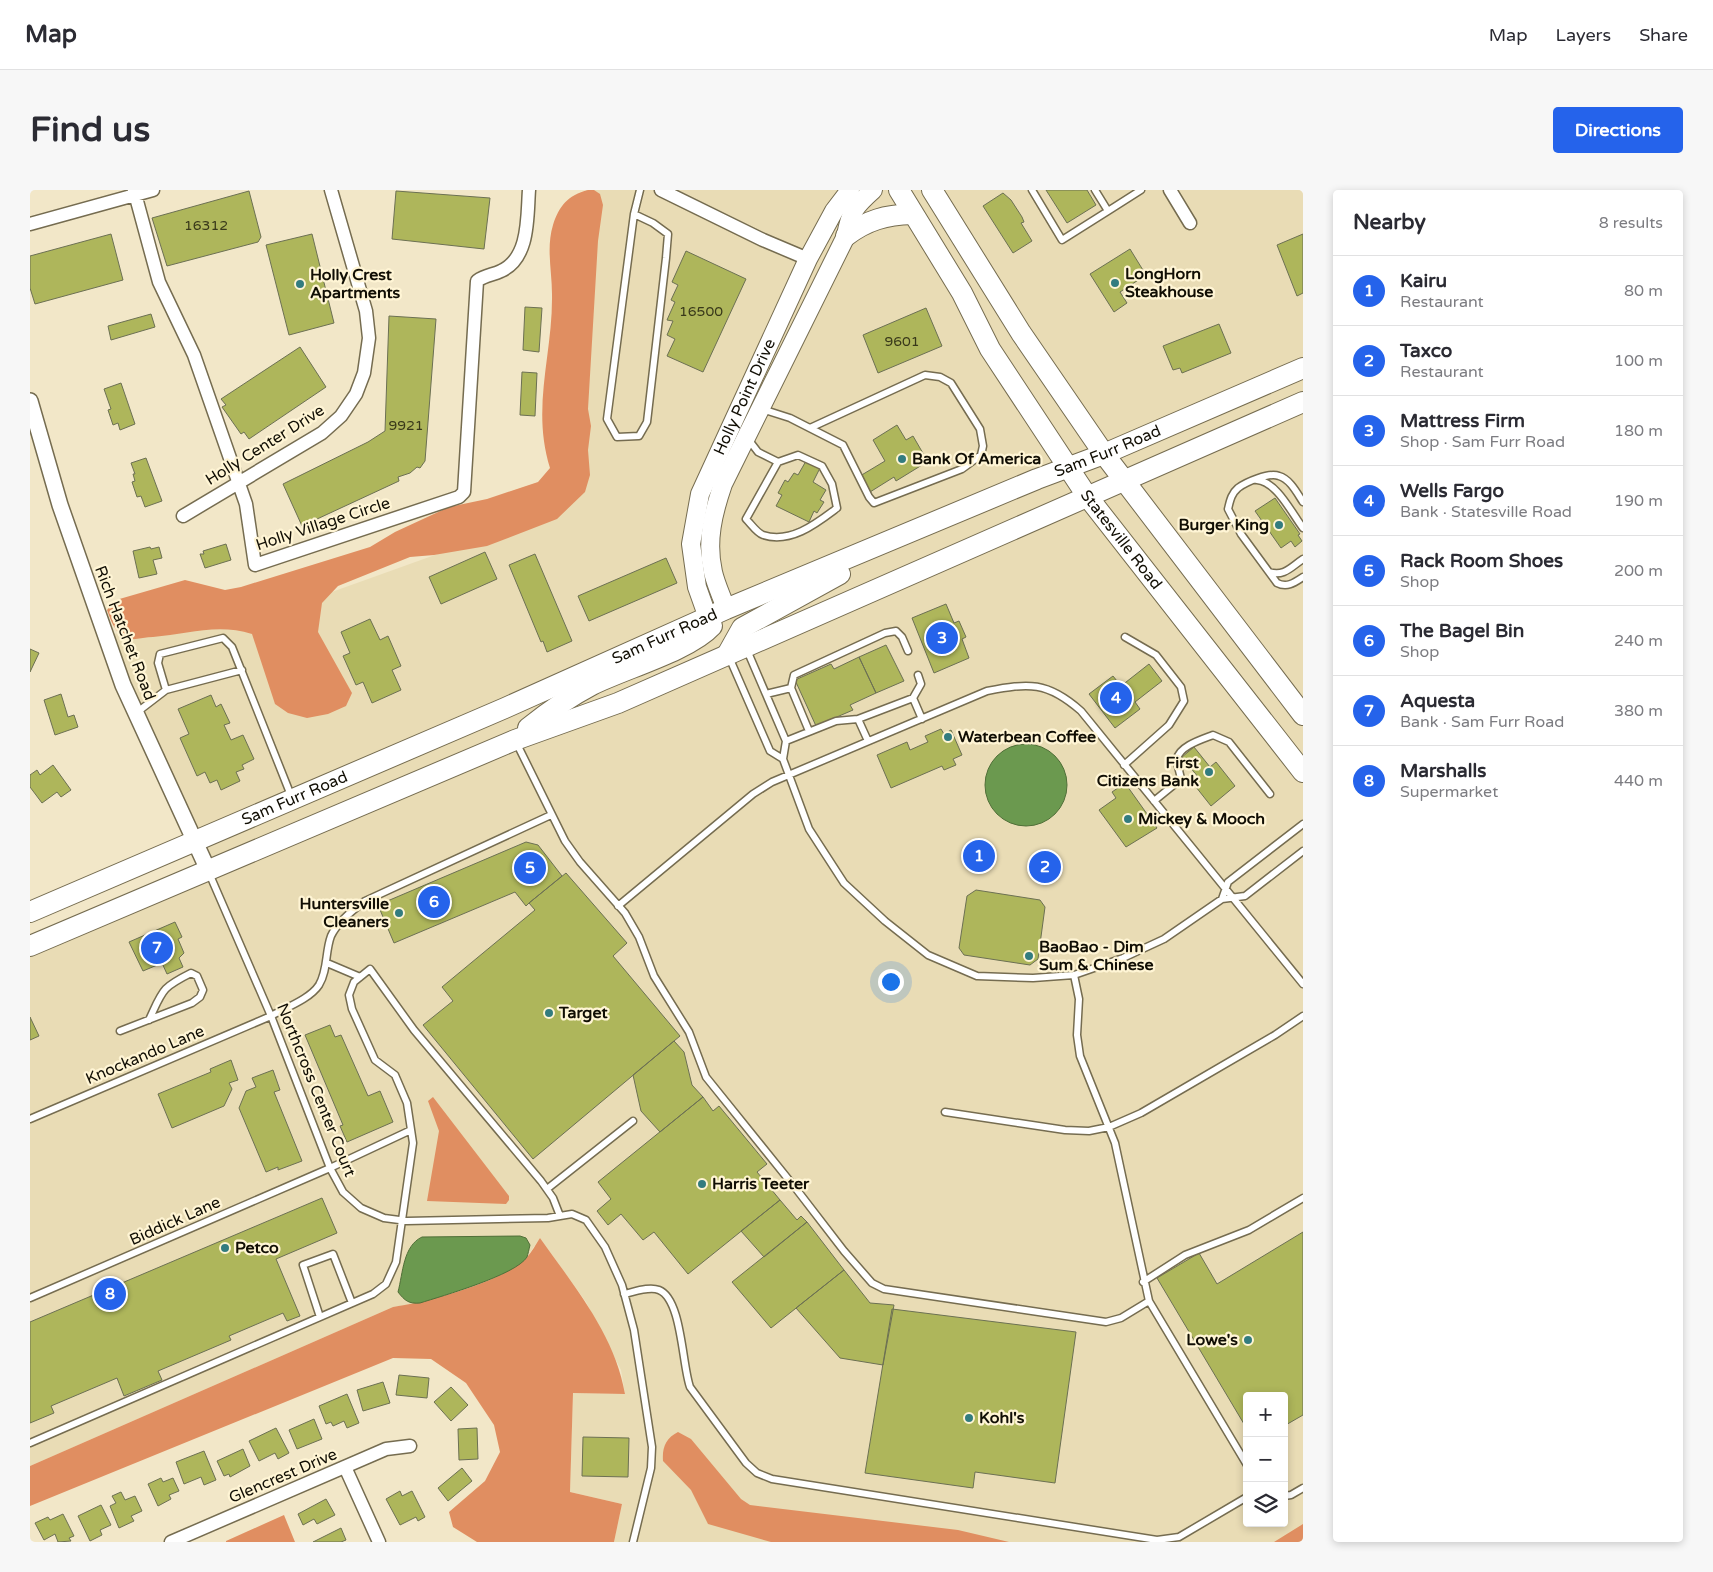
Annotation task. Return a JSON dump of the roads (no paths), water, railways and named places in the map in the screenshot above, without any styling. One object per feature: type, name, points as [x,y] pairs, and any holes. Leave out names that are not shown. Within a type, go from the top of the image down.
[{"type":"main road","name":"Holly Point Drive","points":[[717,614],[697,587],[691,544],[700,494],[808,259],[834,211],[850,190]]},
{"type":"main road","name":"Holly Point Drive","points":[[717,614],[714,574],[710,555],[710,531],[713,511],[724,484],[846,236],[849,216],[856,205],[873,190]]},
{"type":"main road","name":"Statesville Road","points":[[898,190],[962,294],[990,349],[1087,496],[1303,772]]},
{"type":"main road","points":[[932,190],[1020,332],[1104,454],[1303,715]]},
{"type":"main road","points":[[846,236],[860,226],[882,216],[912,214]]},
{"type":"main road","points":[[762,409],[789,328],[810,279],[813,264],[808,259]]},
{"type":"main road","name":"Sam Furr Road","points":[[30,912],[717,614],[1104,454],[1303,368]]},
{"type":"main road","name":"Sam Furr Road","points":[[30,946],[515,740],[618,703],[1303,402]]},
{"type":"main road","points":[[737,650],[739,632],[751,622],[931,524]]},
{"type":"main road","points":[[515,740],[551,710],[591,686],[702,635],[717,614]]},
{"type":"street","points":[[30,224],[134,192],[153,190]]},
{"type":"street","name":"Holly Center Drive","points":[[183,516],[332,425],[349,405],[364,373],[368,350],[368,325],[331,190]]},
{"type":"street","name":"Holly Village Circle","points":[[134,192],[158,282],[194,355],[246,504],[254,564],[459,497],[464,492],[477,281],[483,276],[502,271],[519,254],[525,236],[529,190]]},
{"type":"street","points":[[661,190],[763,240],[808,259]]},
{"type":"street","points":[[1170,190],[1190,223]]},
{"type":"street","name":"Rich Hatchet Road","points":[[30,401],[60,505],[93,604],[123,685],[208,870]]},
{"type":"street","name":"Glencrest Drive","points":[[171,1542],[386,1449],[410,1446]]},
{"type":"street","points":[[345,1467],[379,1542]]},
{"type":"lane","points":[[634,214],[653,223],[668,234],[667,250],[647,422],[638,436],[617,437],[607,419],[634,214],[640,190]]},
{"type":"lane","points":[[1032,190],[1062,240],[1141,190]]},
{"type":"lane","points":[[1095,190],[1108,211]]},
{"type":"lane","points":[[762,409],[810,428],[843,444],[869,497],[874,503],[962,469],[981,455],[983,446],[980,429],[951,383],[940,377],[925,376],[810,428]]},
{"type":"lane","points":[[747,438],[758,452],[778,462],[798,455],[822,466],[832,484],[837,508],[812,527],[781,537],[762,535],[746,519],[778,462]]},
{"type":"lane","points":[[1303,502],[1288,481],[1279,476],[1270,475],[1239,488],[1231,497],[1228,510],[1240,534],[1277,583],[1283,586],[1293,584],[1303,577]]},
{"type":"lane","points":[[1256,480],[1266,481],[1272,487],[1303,528]]},
{"type":"lane","points":[[1269,572],[1277,575],[1284,573],[1303,559]]},
{"type":"lane","points":[[809,731],[791,688],[794,675],[885,633],[896,631],[902,637],[908,651]]},
{"type":"lane","points":[[1124,765],[1169,725],[1184,701],[1181,688],[1156,655],[1125,637]]},
{"type":"lane","points":[[166,690],[158,663],[160,654],[223,638],[232,647],[293,799]]},
{"type":"lane","points":[[737,650],[766,694],[786,741],[783,759],[809,829],[844,883],[885,921],[928,954],[978,976],[1033,978],[1074,975],[1123,958],[1164,939],[1222,899],[1234,899],[1245,896],[1303,851]]},
{"type":"lane","points":[[737,650],[736,675],[770,751],[783,759]]},
{"type":"lane","points":[[136,713],[153,698],[166,690],[242,670]]},
{"type":"lane","points":[[786,741],[836,721],[858,719],[913,698],[922,684],[918,675]]},
{"type":"lane","points":[[618,906],[753,794],[789,775],[986,692],[1017,685],[1042,687],[1063,696],[1081,711],[1303,984]]},
{"type":"lane","points":[[766,694],[791,688]]},
{"type":"lane","points":[[913,698],[922,719]]},
{"type":"lane","points":[[858,719],[868,741]]},
{"type":"lane","points":[[1154,801],[1180,779],[1177,758],[1181,752],[1198,740],[1213,735],[1229,742],[1270,794]]},
{"type":"lane","points":[[515,740],[565,841],[580,862],[618,906],[639,938],[654,976],[689,1032],[706,1077],[844,1251],[872,1283],[884,1289],[1106,1322],[1121,1318],[1149,1301]]},
{"type":"lane","name":"Knockando Lane","points":[[30,1119],[271,1016],[305,997],[318,986],[327,963],[331,936],[352,911],[366,900],[551,815]]},
{"type":"lane","points":[[1222,899],[1228,882],[1303,824]]},
{"type":"lane","name":"Northcross Center Court","points":[[208,870],[271,1016],[330,1168],[343,1192],[361,1208],[384,1218],[401,1220],[560,1216],[572,1214],[586,1220],[605,1247],[624,1294],[642,1372],[652,1447],[651,1468],[633,1542]]},
{"type":"lane","points":[[327,963],[360,977]]},
{"type":"lane","points":[[30,1443],[320,1318],[373,1294],[386,1284],[396,1262],[413,1143],[406,1103],[396,1075],[375,1060],[352,1009],[349,995],[354,982],[370,969],[414,1030],[547,1190],[560,1216]]},
{"type":"lane","points":[[120,1031],[192,1004],[200,997],[203,990],[196,976],[191,973],[169,984],[164,989],[148,1020]]},
{"type":"lane","points":[[1074,975],[1079,998],[1077,1035],[1080,1056],[1114,1143],[1143,1282],[1149,1301],[1243,1458]]},
{"type":"lane","points":[[946,1112],[1065,1130],[1089,1131],[1109,1127],[1148,1109],[1303,1016]]},
{"type":"lane","points":[[547,1190],[633,1121]]},
{"type":"lane","name":"Biddick Lane","points":[[30,1298],[330,1168],[412,1130]]},
{"type":"lane","points":[[1143,1282],[1185,1255],[1249,1230],[1303,1198]]},
{"type":"lane","points":[[320,1318],[303,1265],[333,1254],[352,1303]]},
{"type":"lane","points":[[624,1294],[651,1288],[659,1290],[667,1296],[678,1322],[685,1374],[690,1387],[746,1464],[757,1473],[772,1479],[1158,1540],[1179,1537],[1243,1499]]},
{"type":"lane","points":[[1288,1496],[1303,1488]]},
{"type":"place","name":"LongHorn Steakhouse","points":[[1115,283]]},
{"type":"place","name":"Holly Crest Apartments","points":[[300,284]]},
{"type":"place","name":"Bank Of America","points":[[902,459]]},
{"type":"place","name":"Burger King","points":[[1279,525]]},
{"type":"place","name":"Mattress Firm","points":[[942,638]]},
{"type":"place","name":"Wells Fargo","points":[[1116,698]]},
{"type":"place","name":"Waterbean Coffee","points":[[948,737]]},
{"type":"place","name":"First Citizens Bank","points":[[1209,772]]},
{"type":"place","name":"Mickey & Mooch","points":[[1128,819]]},
{"type":"place","name":"Kairu","points":[[979,856]]},
{"type":"place","name":"Taxco","points":[[1045,867]]},
{"type":"place","name":"Rack Room Shoes","points":[[530,868]]},
{"type":"place","name":"The Bagel Bin","points":[[434,902]]},
{"type":"place","name":"Huntersville Cleaners","points":[[399,913]]},
{"type":"place","name":"Aquesta","points":[[157,948]]},
{"type":"place","name":"BaoBao - Dim Sum & Chinese","points":[[1029,956]]},
{"type":"place","name":"Target","points":[[549,1013]]},
{"type":"place","name":"Harris Teeter","points":[[702,1184]]},
{"type":"place","name":"Petco","points":[[225,1248]]},
{"type":"place","name":"Marshalls","points":[[110,1294]]},
{"type":"place","name":"Lowe's","points":[[1248,1340]]},
{"type":"place","name":"Kohl's","points":[[969,1418]]}]
